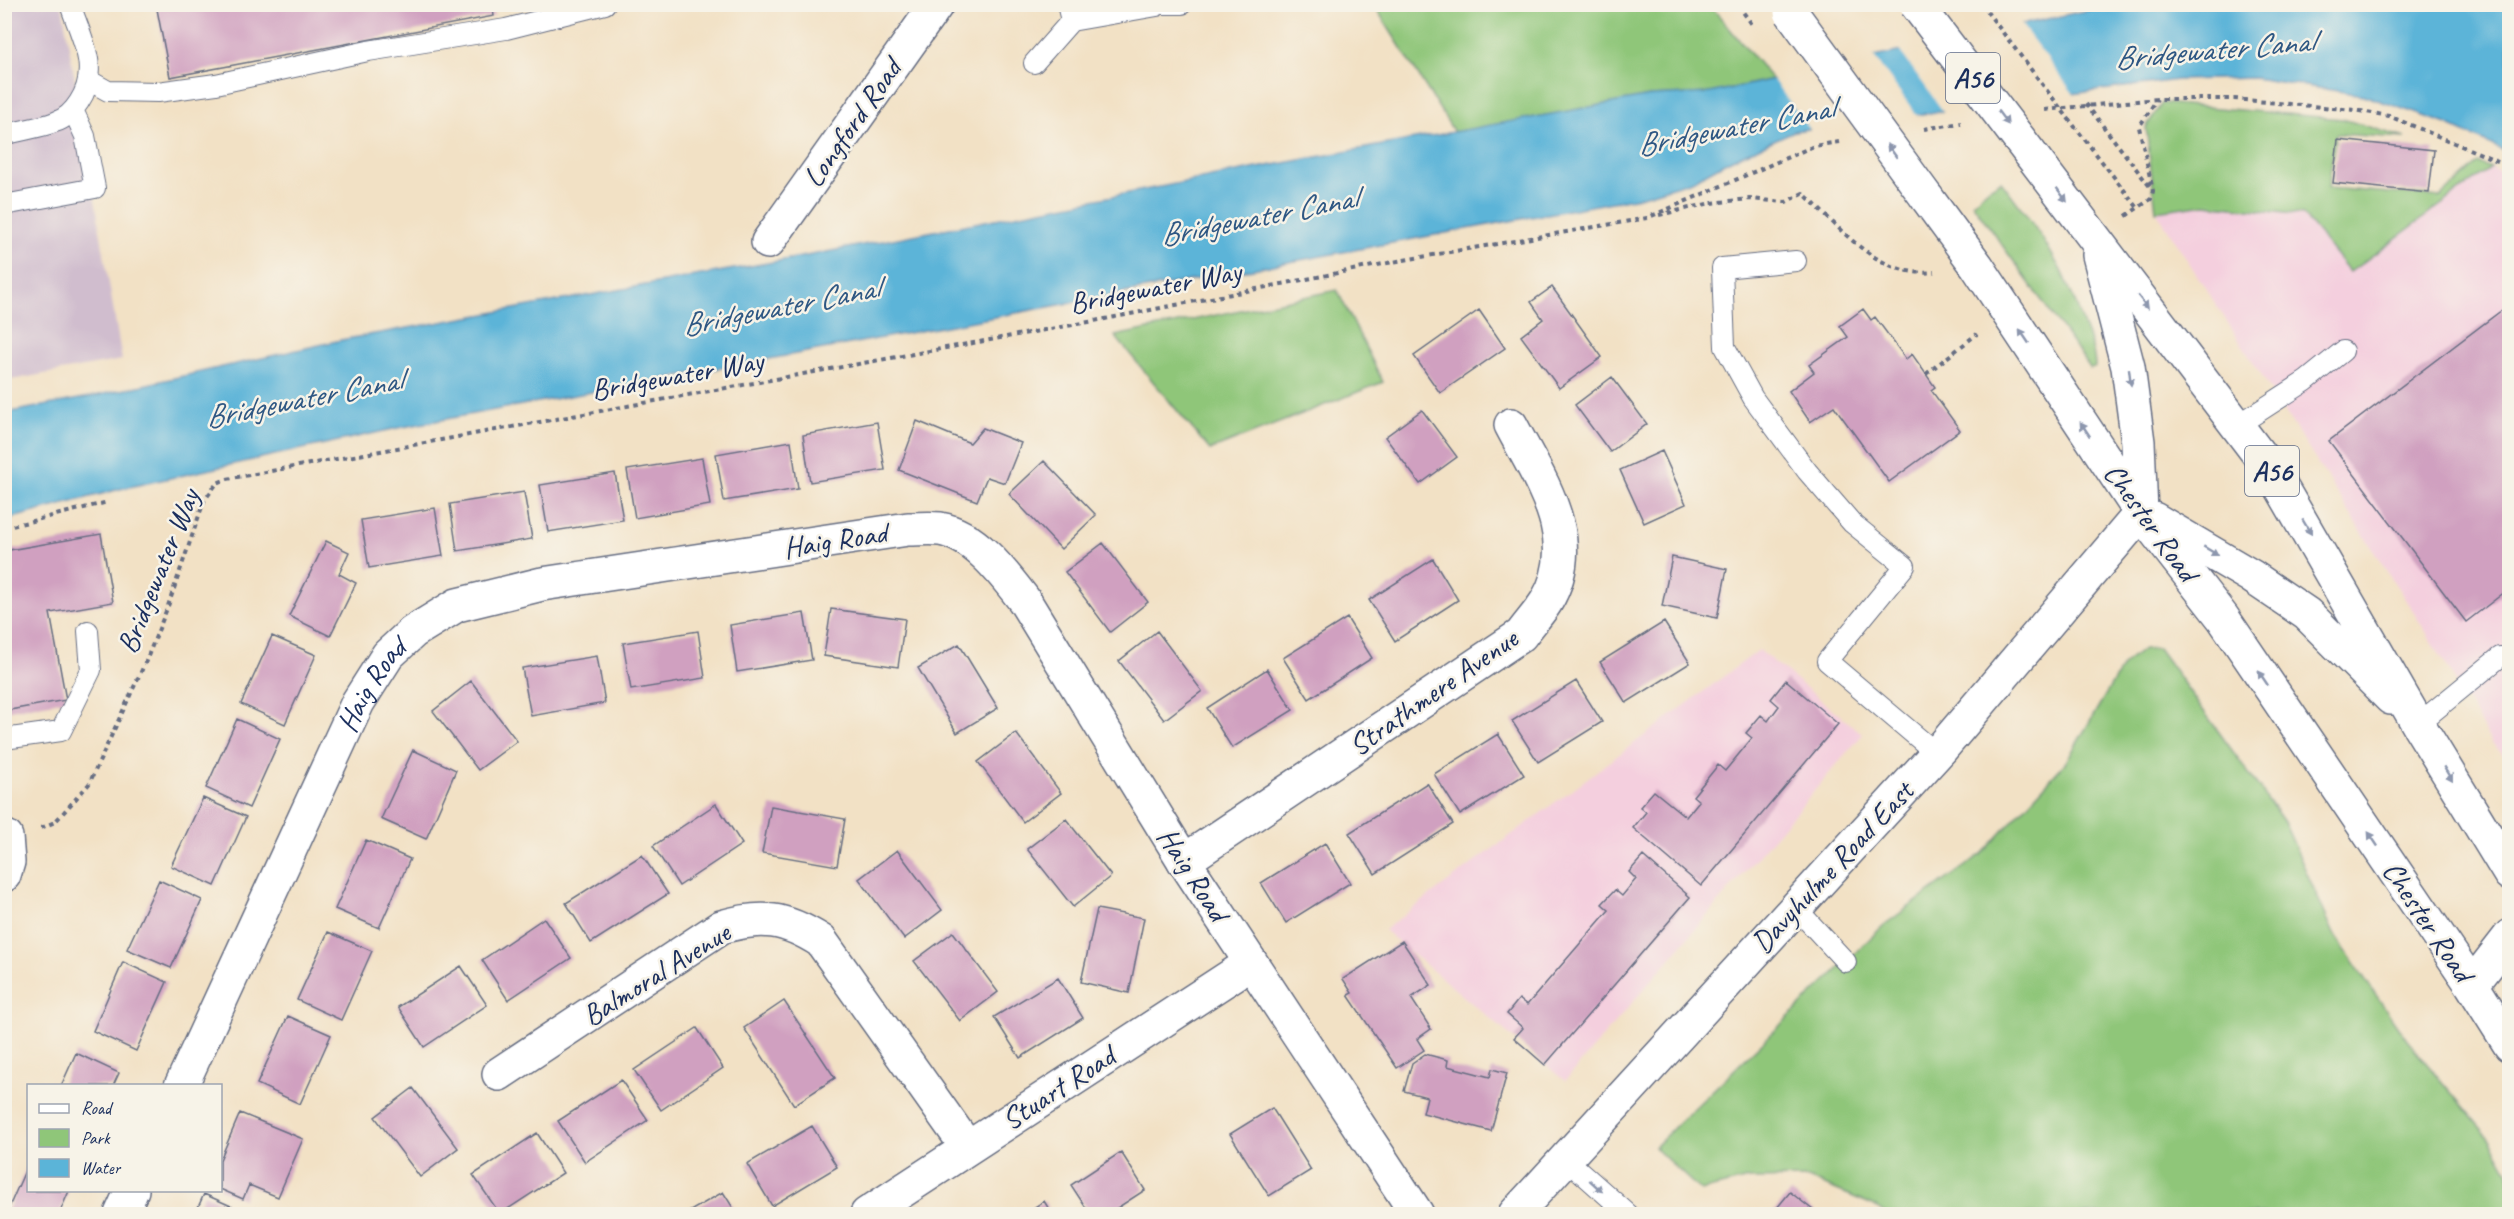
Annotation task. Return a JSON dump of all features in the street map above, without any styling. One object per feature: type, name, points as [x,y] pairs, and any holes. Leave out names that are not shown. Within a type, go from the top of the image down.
[{"type":"main road","name":"Longford Road","points":[[768,242],[937,4]]},
{"type":"main road","name":"A56","points":[[1916,4],[2238,424],[2273,473],[2312,536],[2418,724],[2510,874]]},
{"type":"main road","name":"Chester Road","points":[[1788,8],[1977,266],[2141,513],[2223,618],[2472,985],[2510,1045]]},
{"type":"main road","points":[[2094,239],[2128,367],[2138,442],[2141,513],[2242,570],[2307,614],[2418,724]]},
{"type":"main road","name":"Strathmere Avenue","points":[[1184,861],[1521,635],[1547,601],[1557,574],[1562,547],[1556,512],[1511,424]]},
{"type":"main road","name":"Davyhulme Road East","points":[[1515,1215],[1936,753],[2141,513]]},
{"type":"main road","name":"Haig Road","points":[[182,1084],[358,702],[388,655],[413,632],[458,605],[542,584],[908,529],[942,529],[973,544],[996,565],[1024,600],[1184,861],[1417,1215]]},
{"type":"main road","points":[[4,875],[8,862],[5,831]]},
{"type":"main road","name":"Balmoral Avenue","points":[[499,1074],[721,927],[745,921],[768,919],[800,927],[821,941],[967,1147]]},
{"type":"main road","points":[[2472,985],[2510,936]]},
{"type":"main road","name":"Stuart Road","points":[[867,1215],[967,1147],[1251,963]]},
{"type":"main road","points":[[121,1215],[132,1192]]},
{"type":"lane","points":[[4,135],[56,122],[74,110],[90,81],[90,61],[70,4]]},
{"type":"lane","points":[[90,81],[108,92],[159,92],[216,84],[369,51],[506,29],[605,4]]},
{"type":"lane","points":[[1034,63],[1069,13],[1182,4]]},
{"type":"lane","points":[[4,205],[95,188],[85,136],[74,110]]},
{"type":"lane","points":[[1796,261],[1722,268],[1725,348],[1753,398],[1807,471],[1852,523],[1905,566],[1827,661],[1936,753]]},
{"type":"lane","points":[[2238,424],[2306,381],[2343,351]]},
{"type":"lane","points":[[4,739],[62,731],[91,670],[88,631]]},
{"type":"lane","points":[[2418,724],[2500,657]]},
{"type":"lane","points":[[1795,907],[1846,962]]},
{"type":"lane","points":[[1565,1158],[1628,1215]]},
{"type":"path","points":[[1745,4],[1743,12],[1759,33]]},
{"type":"path","points":[[1981,4],[2138,208],[2151,199],[2153,191],[2139,127],[2157,99]]},
{"type":"path","points":[[2039,111],[2086,104],[2116,104],[2157,99],[2234,99],[2389,116],[2479,151],[2510,166]]},
{"type":"path","points":[[2086,104],[2153,191]]},
{"type":"path","points":[[1921,130],[1968,122]]},
{"type":"path","name":"Bridgewater Way","points":[[5,831],[34,832],[55,822],[89,784],[146,660],[204,501],[217,483],[227,479],[1105,319],[1398,261],[1647,218],[1814,146],[1850,141]]},
{"type":"path","points":[[1647,218],[1711,203],[1749,199],[1786,202],[1803,193],[1879,261],[1916,274],[1938,271]]},
{"type":"path","points":[[1926,374],[1982,331]]},
{"type":"path","points":[[4,528],[108,502]]},
{"type":"shaded area","points":[[5,5],[62,5],[122,360],[5,381]]},
{"type":"shaded area","points":[[2491,168],[2509,175],[2509,761],[2491,742],[2435,646],[2156,211],[2206,204],[2304,215],[2419,222]]},
{"type":"shaded area","points":[[1759,650],[1863,734],[1565,1081],[1384,930]]},
{"type":"green space","points":[[1374,5],[1710,5],[1772,79],[1710,93],[1650,96],[1454,132]]},
{"type":"green space","points":[[2162,103],[2343,119],[2405,138],[2336,134],[2328,188],[2441,197],[2478,163],[2491,168],[2350,272],[2303,215],[2206,204],[2156,211],[2146,127]]},
{"type":"green space","points":[[2001,181],[2039,233],[2059,267],[2090,341],[2095,367],[2090,368],[1972,203]]},
{"type":"green space","points":[[1337,290],[1383,382],[1210,450],[1115,336]]},
{"type":"green space","points":[[2158,648],[2284,822],[2334,934],[2407,1040],[2490,1139],[2509,1173],[2509,1214],[1886,1214],[1873,1205],[1808,1178],[1748,1179],[1701,1191],[1654,1147],[1884,925],[1983,853],[2066,762],[2123,665],[2143,649]]},
{"type":"water","name":"Bridgewater Canal","points":[[2111,5],[2509,5],[2509,153],[2447,124],[2363,95],[2254,78],[2177,80],[1794,131],[1728,161],[1692,181],[1639,197],[398,428],[120,489],[5,520],[5,413],[95,396],[341,340],[801,257],[1257,168],[1650,96],[1710,93]]},
{"type":"pier","points":[[2018,20],[2076,97],[1945,114],[1897,47]]},
{"type":"pier","points":[[1871,53],[1919,118],[1812,132],[1770,76]]},
{"type":"building","points":[[156,4],[492,4],[494,16],[170,77]]},
{"type":"building","points":[[2338,140],[2434,150],[2429,193],[2333,183]]},
{"type":"building","points":[[1552,287],[1602,357],[1559,388],[1521,336],[1543,319],[1531,302]]},
{"type":"building","points":[[2510,304],[2510,588],[2466,622],[2329,441]]},
{"type":"building","points":[[1863,309],[1871,320],[1875,317],[1906,359],[1912,354],[1935,387],[1931,390],[1960,430],[1889,482],[1834,406],[1810,422],[1789,391],[1814,372],[1809,365],[1848,337],[1840,326]]},
{"type":"building","points":[[1479,310],[1505,348],[1440,393],[1414,356]]},
{"type":"building","points":[[1612,377],[1647,424],[1610,452],[1575,405]]},
{"type":"building","points":[[1422,410],[1457,457],[1420,484],[1385,437]]},
{"type":"building","points":[[917,421],[970,443],[983,428],[1021,443],[1005,483],[987,477],[977,501],[899,470]]},
{"type":"building","points":[[877,422],[885,470],[810,482],[803,435]]},
{"type":"building","points":[[791,441],[798,489],[724,501],[716,454]]},
{"type":"building","points":[[1662,451],[1686,504],[1644,523],[1620,470]]},
{"type":"building","points":[[702,458],[710,505],[635,518],[627,470]]},
{"type":"building","points":[[1044,461],[1096,515],[1061,549],[1009,494]]},
{"type":"building","points":[[615,473],[623,520],[548,532],[540,485]]},
{"type":"building","points":[[524,492],[532,539],[457,551],[450,504]]},
{"type":"building","points":[[435,508],[443,556],[369,568],[361,520]]},
{"type":"building","points":[[101,534],[113,602],[50,613],[66,700],[4,711],[4,551]]},
{"type":"building","points":[[326,541],[349,552],[339,574],[356,583],[330,636],[289,616]]},
{"type":"building","points":[[1103,543],[1148,602],[1110,632],[1065,572]]},
{"type":"building","points":[[1672,557],[1727,569],[1717,618],[1662,606]]},
{"type":"building","points":[[1433,559],[1458,600],[1395,641],[1369,600]]},
{"type":"building","points":[[831,609],[905,619],[898,667],[824,656]]},
{"type":"building","points":[[804,613],[812,660],[737,672],[730,625]]},
{"type":"building","points":[[1347,618],[1372,658],[1309,699],[1283,658]]},
{"type":"building","points":[[1664,622],[1690,663],[1626,703],[1600,662]]},
{"type":"building","points":[[698,631],[705,678],[631,690],[623,643]]},
{"type":"building","points":[[1157,631],[1202,691],[1164,720],[1119,661]]},
{"type":"building","points":[[272,636],[316,655],[285,724],[241,704]]},
{"type":"building","points":[[959,644],[998,708],[957,733],[918,668]]},
{"type":"building","points":[[597,656],[605,703],[531,716],[522,668]]},
{"type":"building","points":[[1267,669],[1293,710],[1232,748],[1207,708]]},
{"type":"building","points":[[1786,680],[1838,724],[1701,886],[1633,828],[1646,812],[1640,807],[1654,791],[1686,817],[1699,801],[1693,796],[1718,765],[1725,771],[1752,738],[1746,733],[1761,715],[1768,721],[1779,706],[1771,699]]},
{"type":"building","points":[[471,681],[517,741],[478,770],[433,711]]},
{"type":"building","points":[[1576,681],[1602,722],[1538,762],[1512,721]]},
{"type":"building","points":[[237,719],[280,739],[249,808],[206,788]]},
{"type":"building","points":[[1016,733],[1061,793],[1023,822],[978,762]]},
{"type":"building","points":[[1498,734],[1524,775],[1460,815],[1434,774]]},
{"type":"building","points":[[413,750],[456,770],[426,839],[381,819]]},
{"type":"building","points":[[1427,783],[1453,824],[1375,874],[1349,833]]},
{"type":"building","points":[[203,798],[246,817],[215,886],[171,866]]},
{"type":"building","points":[[716,804],[742,844],[679,886],[653,846]]},
{"type":"building","points":[[771,806],[845,819],[837,866],[762,853]]},
{"type":"building","points":[[1066,819],[1111,876],[1073,907],[1027,849]]},
{"type":"building","points":[[366,840],[410,859],[379,928],[335,909]]},
{"type":"building","points":[[1325,843],[1350,883],[1286,923],[1261,883]]},
{"type":"building","points":[[897,850],[942,910],[904,939],[859,879]]},
{"type":"building","points":[[642,855],[668,894],[591,943],[566,903]]},
{"type":"building","points":[[1643,856],[1690,897],[1545,1065],[1514,1038],[1523,1028],[1507,1014],[1519,999],[1527,1005],[1609,910],[1602,904],[1615,890],[1622,896],[1636,879],[1629,872]]},
{"type":"building","points":[[159,880],[202,900],[171,968],[127,949]]},
{"type":"building","points":[[1097,909],[1144,918],[1129,993],[1081,982]]},
{"type":"building","points":[[544,918],[571,958],[508,1000],[482,960]]},
{"type":"building","points":[[328,932],[372,951],[341,1020],[297,1000]]},
{"type":"building","points":[[953,932],[998,992],[960,1021],[914,961]]},
{"type":"building","points":[[1402,941],[1431,985],[1411,998],[1431,1029],[1417,1039],[1424,1050],[1397,1068],[1348,995],[1352,993],[1343,979]]},
{"type":"building","points":[[123,962],[167,982],[136,1051],[93,1031]]},
{"type":"building","points":[[461,966],[487,1005],[424,1047],[398,1007]]},
{"type":"building","points":[[1058,978],[1083,1018],[1020,1058],[994,1017]]},
{"type":"building","points":[[784,1001],[835,1078],[794,1105],[744,1028]]},
{"type":"building","points":[[288,1016],[331,1035],[300,1104],[257,1084]]},
{"type":"building","points":[[697,1028],[723,1068],[661,1110],[634,1070]]},
{"type":"building","points":[[76,1053],[119,1073],[114,1084],[62,1084]]},
{"type":"building","points":[[1425,1054],[1448,1060],[1447,1066],[1490,1077],[1492,1069],[1507,1073],[1491,1131],[1423,1113],[1427,1097],[1404,1091],[1412,1063]]},
{"type":"building","points":[[621,1080],[648,1120],[585,1162],[558,1121]]},
{"type":"building","points":[[413,1088],[458,1148],[420,1177],[375,1117]]},
{"type":"building","points":[[1272,1108],[1311,1170],[1269,1196],[1230,1134]]},
{"type":"building","points":[[240,1113],[303,1139],[278,1197],[249,1185],[243,1199],[222,1190],[222,1155]]},
{"type":"building","points":[[812,1126],[837,1167],[772,1206],[747,1164]]},
{"type":"building","points":[[537,1133],[563,1173],[500,1214],[473,1175]]},
{"type":"building","points":[[1121,1152],[1145,1190],[1108,1214],[1090,1214],[1071,1185]]},
{"type":"building","points":[[27,1166],[27,1192],[69,1192],[59,1214],[6,1214]]},
{"type":"building","points":[[723,1192],[737,1214],[685,1214]]},
{"type":"building","points":[[1790,1192],[1818,1214],[1772,1214]]},
{"type":"building","points":[[204,1194],[249,1214],[195,1214]]},
{"type":"building","points":[[1044,1201],[1052,1214],[1024,1214]]}]
